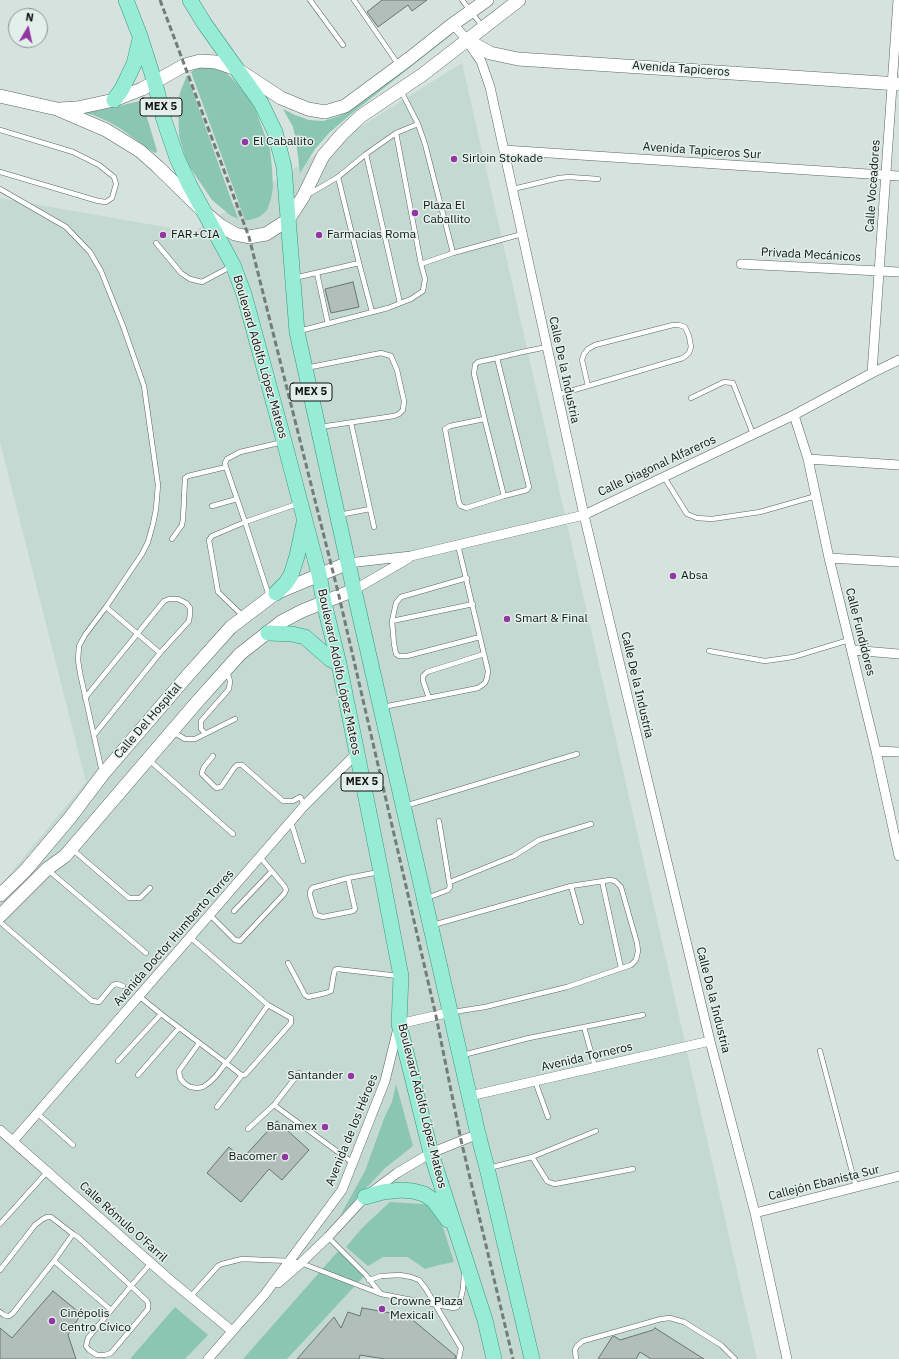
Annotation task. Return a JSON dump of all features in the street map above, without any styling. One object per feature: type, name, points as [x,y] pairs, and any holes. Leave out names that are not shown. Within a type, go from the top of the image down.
[{"type":"main road","name":"Boulevard Adolfo López Mateos","points":[[126,0],[140,36],[155,83],[164,120],[177,158],[190,186],[233,265],[244,294],[301,503],[319,574],[324,603],[339,664],[401,976],[399,1024],[431,1153],[485,1320],[494,1359]]},
{"type":"main road","name":"MEX 5","points":[[190,0],[204,23],[261,103],[274,132],[284,167],[297,332],[478,1134],[488,1168],[532,1359]]},
{"type":"main road","points":[[114,100],[122,89],[134,64],[140,36]]},
{"type":"main road","points":[[273,596],[286,583],[291,575],[305,518]]},
{"type":"main road","points":[[268,633],[292,634],[305,637],[330,659],[339,664]]},
{"type":"main road","points":[[365,1197],[383,1192],[401,1190],[424,1194],[433,1200],[456,1231]]},
{"type":"street","points":[[56,109],[77,108],[130,95],[155,83],[185,65],[200,61],[216,62],[237,69],[281,98],[308,109],[325,112],[344,106],[400,66],[453,24],[487,0]]},
{"type":"street","points":[[0,96],[56,109],[106,130],[140,151],[204,212],[221,226],[235,234],[249,237],[266,234],[288,220],[303,197],[323,156],[342,134],[361,116],[467,40],[519,0]]},
{"type":"street","name":"Calle Voceadores","points":[[872,373],[886,175],[896,83],[898,0]]},
{"type":"street","name":"Calle De la Industria","points":[[453,24],[467,40],[480,61],[490,87],[584,515],[710,1041],[755,1213],[787,1359]]},
{"type":"street","name":"Avenida Tapiceros","points":[[467,40],[490,53],[518,59],[896,83]]},
{"type":"street","name":"Avenida Tapiceros Sur","points":[[504,150],[899,176]]},
{"type":"street","name":"Privada Mecánicos","points":[[741,264],[899,272]]},
{"type":"street","name":"Calle Diagonal Alfareros","points":[[348,563],[412,556],[584,515],[794,415],[872,373],[897,363]]},
{"type":"street","name":"Calle Fundidores","points":[[794,415],[808,459],[829,558],[850,640],[898,850]]},
{"type":"street","points":[[808,459],[899,465]]},
{"type":"street","name":"Calle Diagonal Alfareros","points":[[354,590],[412,556]]},
{"type":"street","points":[[829,558],[899,562]]},
{"type":"street","name":"Calle Del Hospital","points":[[0,895],[25,871],[69,819],[103,774],[211,648],[231,627],[273,596],[319,574],[348,563]]},
{"type":"street","name":"Calle Del Hospital","points":[[0,916],[47,869],[65,856],[240,654],[281,622],[302,611],[354,590]]},
{"type":"street","points":[[852,650],[899,654]]},
{"type":"street","points":[[876,751],[899,752]]},
{"type":"street","name":"Avenida Doctor Humberto Torres","points":[[13,1141],[304,806],[356,754]]},
{"type":"street","points":[[399,1024],[451,1012]]},
{"type":"street","name":"Avenida de los Héroes","points":[[208,1359],[265,1294],[342,1190],[354,1163],[385,1081],[399,1024]]},
{"type":"street","name":"Avenida Torneros","points":[[470,1096],[710,1041]]},
{"type":"street","name":"Calle Rómulo O'Farril","points":[[0,1130],[151,1263],[232,1331]]},
{"type":"street","name":"Avenida de los Héroes","points":[[265,1294],[328,1237],[365,1197],[397,1173],[431,1153],[478,1134]]},
{"type":"street","name":"Callejón Ebanista Sur","points":[[755,1213],[899,1176]]},
{"type":"lane","points":[[310,0],[344,45]]},
{"type":"lane","points":[[354,0],[400,66]]},
{"type":"lane","points":[[462,0],[483,27]]},
{"type":"lane","points":[[400,89],[418,124],[425,144],[453,253]]},
{"type":"lane","points":[[303,197],[338,177],[366,154],[396,133],[418,124]]},
{"type":"lane","points":[[0,130],[80,155],[99,165],[114,177],[116,184],[112,198],[106,202],[98,201],[0,172]]},
{"type":"lane","points":[[297,332],[411,300],[423,291],[424,279],[396,133]]},
{"type":"lane","points":[[366,154],[400,303]]},
{"type":"lane","points":[[338,177],[372,312]]},
{"type":"lane","points":[[513,189],[559,178],[575,177],[598,179]]},
{"type":"lane","points":[[0,189],[66,227],[90,252],[101,271],[123,326],[144,386],[153,440],[158,484],[156,509],[148,542],[142,554],[106,607],[84,635],[79,646],[79,667],[103,774]]},
{"type":"lane","points":[[421,264],[453,253],[522,234]]},
{"type":"lane","points":[[156,243],[181,273],[190,279],[202,282],[233,265]]},
{"type":"lane","points":[[293,278],[359,263]]},
{"type":"lane","points":[[317,273],[328,324]]},
{"type":"lane","points":[[557,395],[588,386],[683,358],[689,353],[691,347],[689,336],[685,327],[673,325],[595,345],[588,349],[582,360],[588,386]]},
{"type":"lane","points":[[504,496],[484,419],[474,369],[475,365],[478,362],[547,346]]},
{"type":"lane","points":[[305,368],[381,353],[391,356],[397,370],[404,401],[403,410],[394,416],[318,428]]},
{"type":"lane","points":[[484,419],[446,427],[445,429],[460,503],[461,506],[466,508],[527,490],[529,487],[497,358]]},
{"type":"lane","points":[[691,398],[724,382],[733,383],[753,434]]},
{"type":"lane","points":[[351,423],[374,527]]},
{"type":"lane","points":[[273,596],[225,463],[227,459],[240,452],[284,442]]},
{"type":"lane","points":[[172,539],[182,525],[185,478],[226,467]]},
{"type":"lane","points":[[664,476],[687,514],[697,518],[712,519],[760,512],[816,496]]},
{"type":"lane","points":[[212,506],[237,499]]},
{"type":"lane","points":[[244,616],[218,592],[209,540],[212,536],[246,522],[301,503]]},
{"type":"lane","points":[[338,516],[370,510]]},
{"type":"lane","points":[[381,707],[478,688],[487,678],[488,671],[458,545]]},
{"type":"lane","points":[[467,578],[401,597],[396,603],[392,622],[396,654],[399,656],[408,656],[480,637]]},
{"type":"lane","points":[[85,698],[164,601],[169,599],[178,599],[190,608],[189,621],[160,653],[94,735]]},
{"type":"lane","points":[[392,622],[473,604]]},
{"type":"lane","points":[[106,607],[160,653]]},
{"type":"lane","points":[[709,651],[765,661],[793,657],[850,640]]},
{"type":"lane","points":[[429,698],[423,681],[423,676],[427,672],[484,654]]},
{"type":"lane","points":[[205,733],[201,728],[201,721],[228,689],[230,681],[226,670]]},
{"type":"lane","points":[[172,731],[185,739],[195,739],[235,719]]},
{"type":"lane","points":[[404,806],[577,754]]},
{"type":"lane","points":[[213,756],[204,767],[202,774],[216,788],[221,787],[234,768],[238,765],[242,765],[283,801],[292,801],[300,797],[302,798],[304,806]]},
{"type":"lane","points":[[148,759],[233,834]]},
{"type":"lane","points":[[425,899],[448,890],[450,882],[439,821]]},
{"type":"lane","points":[[291,822],[303,861]]},
{"type":"lane","points":[[450,882],[514,856],[539,840],[590,824]]},
{"type":"lane","points":[[71,848],[129,898],[140,898],[150,888]]},
{"type":"lane","points":[[210,915],[235,940],[240,941],[284,894],[286,890],[285,887],[260,857]]},
{"type":"lane","points":[[47,869],[146,954]]},
{"type":"lane","points":[[234,910],[272,871]]},
{"type":"lane","points":[[348,878],[355,909],[323,916],[316,915],[310,895],[312,888],[348,878],[381,872]]},
{"type":"lane","points":[[431,926],[571,886],[610,880],[615,881],[621,887],[637,943],[638,951],[636,960],[631,965],[567,987],[485,1007],[451,1012]]},
{"type":"lane","points":[[602,881],[622,968]]},
{"type":"lane","points":[[571,886],[581,922]]},
{"type":"lane","points":[[0,922],[92,1001],[99,1002],[113,985],[117,984],[123,986]]},
{"type":"lane","points":[[190,937],[268,1005],[290,1017],[291,1020],[245,1075],[242,1075],[217,1107]]},
{"type":"lane","points":[[288,963],[305,995],[308,997],[331,991],[334,973],[337,969],[401,976]]},
{"type":"lane","points":[[139,996],[242,1075]]},
{"type":"lane","points":[[199,1043],[179,1071],[180,1078],[184,1083],[190,1087],[197,1088],[203,1087],[210,1082],[226,1063],[268,1005]]},
{"type":"lane","points":[[118,1061],[161,1014]]},
{"type":"lane","points":[[461,1056],[530,1038],[643,1016]]},
{"type":"lane","points":[[584,1027],[594,1067]]},
{"type":"lane","points":[[138,1075],[179,1028]]},
{"type":"lane","points":[[820,1051],[856,1187]]},
{"type":"lane","points":[[248,1129],[274,1105],[299,1073]]},
{"type":"lane","points":[[535,1081],[548,1117]]},
{"type":"lane","points":[[274,1105],[354,1163]]},
{"type":"lane","points":[[37,1113],[73,1145]]},
{"type":"lane","points":[[488,1168],[532,1157],[596,1131]]},
{"type":"lane","points":[[532,1157],[547,1181],[551,1184],[633,1170]]},
{"type":"lane","points":[[0,1224],[47,1172]]},
{"type":"lane","points":[[0,1270],[35,1225],[43,1219],[51,1217],[74,1234],[131,1286],[147,1301],[148,1308],[111,1353],[105,1355],[97,1355],[88,1350],[86,1342],[111,1310],[131,1286],[151,1263]]},
{"type":"lane","points":[[0,1312],[7,1316],[13,1313],[74,1234]]},
{"type":"lane","points":[[328,1237],[362,1270],[381,1294]]},
{"type":"lane","points":[[191,1296],[218,1266],[222,1264],[242,1259],[290,1261],[301,1263],[381,1294],[453,1308],[457,1307],[460,1302],[463,1288],[464,1254]]},
{"type":"lane","points":[[54,1261],[111,1310]]},
{"type":"lane","points":[[369,1280],[381,1276],[400,1275],[419,1280],[436,1305],[461,1348],[458,1358]]},
{"type":"lane","points":[[576,1359],[575,1350],[583,1341],[660,1319],[670,1318],[680,1320],[709,1337],[721,1345],[735,1359]]},
{"type":"shaded area","points":[[462,63],[757,1359],[0,1359],[0,886],[86,782],[0,442],[0,198],[193,232]]},
{"type":"green space","points":[[450,34],[451,35],[329,133],[315,149],[300,173],[293,127],[283,109],[309,120],[323,121],[339,116],[347,112]]},
{"type":"green space","points":[[204,66],[224,71],[233,79],[249,99],[256,111],[270,149],[273,187],[271,199],[267,210],[264,213],[259,217],[250,220],[245,220],[191,72],[198,67]]},
{"type":"green space","points":[[187,75],[238,219],[230,215],[212,200],[187,163],[179,136],[178,101]]},
{"type":"green space","points":[[140,101],[143,104],[157,151],[156,153],[109,122],[93,115],[73,110],[101,110]]},
{"type":"green space","points":[[396,1084],[413,1146],[385,1168],[340,1216],[365,1171],[385,1116],[392,1102]]},
{"type":"green space","points":[[390,1202],[436,1205],[454,1262],[425,1269],[408,1257],[383,1257],[368,1266],[346,1247],[363,1227]]},
{"type":"green space","points":[[340,1249],[365,1275],[287,1359],[243,1359]]},
{"type":"green space","points":[[175,1307],[208,1335],[185,1359],[130,1359]]},
{"type":"building","points":[[382,0],[427,0],[412,11],[408,5],[378,27],[367,12]]},
{"type":"building","points":[[353,282],[359,307],[331,313],[325,289]]},
{"type":"building","points":[[277,1121],[309,1150],[282,1180],[269,1169],[241,1202],[207,1173],[229,1147],[242,1159]]},
{"type":"building","name":"Cinépolis Centro Cívico","points":[[53,1291],[81,1314],[68,1335],[76,1359],[0,1359],[0,1328],[12,1338]]},
{"type":"building","points":[[362,1308],[408,1316],[456,1356],[455,1359],[385,1359],[360,1355],[359,1359],[297,1359],[334,1317],[341,1328],[348,1312],[360,1316]]},
{"type":"building","points":[[655,1328],[704,1359],[651,1359],[640,1352],[636,1359],[598,1359],[612,1337],[614,1336],[620,1340],[653,1330]]},
{"type":"railway","points":[[160,0],[249,237],[339,596],[436,1016],[461,1140],[513,1359]]},
{"type":"place","name":"El Caballito","points":[[245,142]]},
{"type":"place","name":"Sirloin Stokade","points":[[454,159]]},
{"type":"place","name":"Plaza El Caballito","points":[[415,213]]},
{"type":"place","name":"FAR+CIA","points":[[163,235]]},
{"type":"place","name":"Farmacias Roma","points":[[319,235]]},
{"type":"place","name":"Absa","points":[[673,576]]},
{"type":"place","name":"Smart & Final","points":[[507,619]]},
{"type":"place","name":"Santander","points":[[351,1076]]},
{"type":"place","name":"Banamex","points":[[325,1127]]},
{"type":"place","name":"Bacomer","points":[[285,1157]]},
{"type":"place","name":"Crowne Plaza Mexicali","points":[[382,1309]]},
{"type":"place","name":"Cinépolis Centro Cívico","points":[[52,1321]]}]
